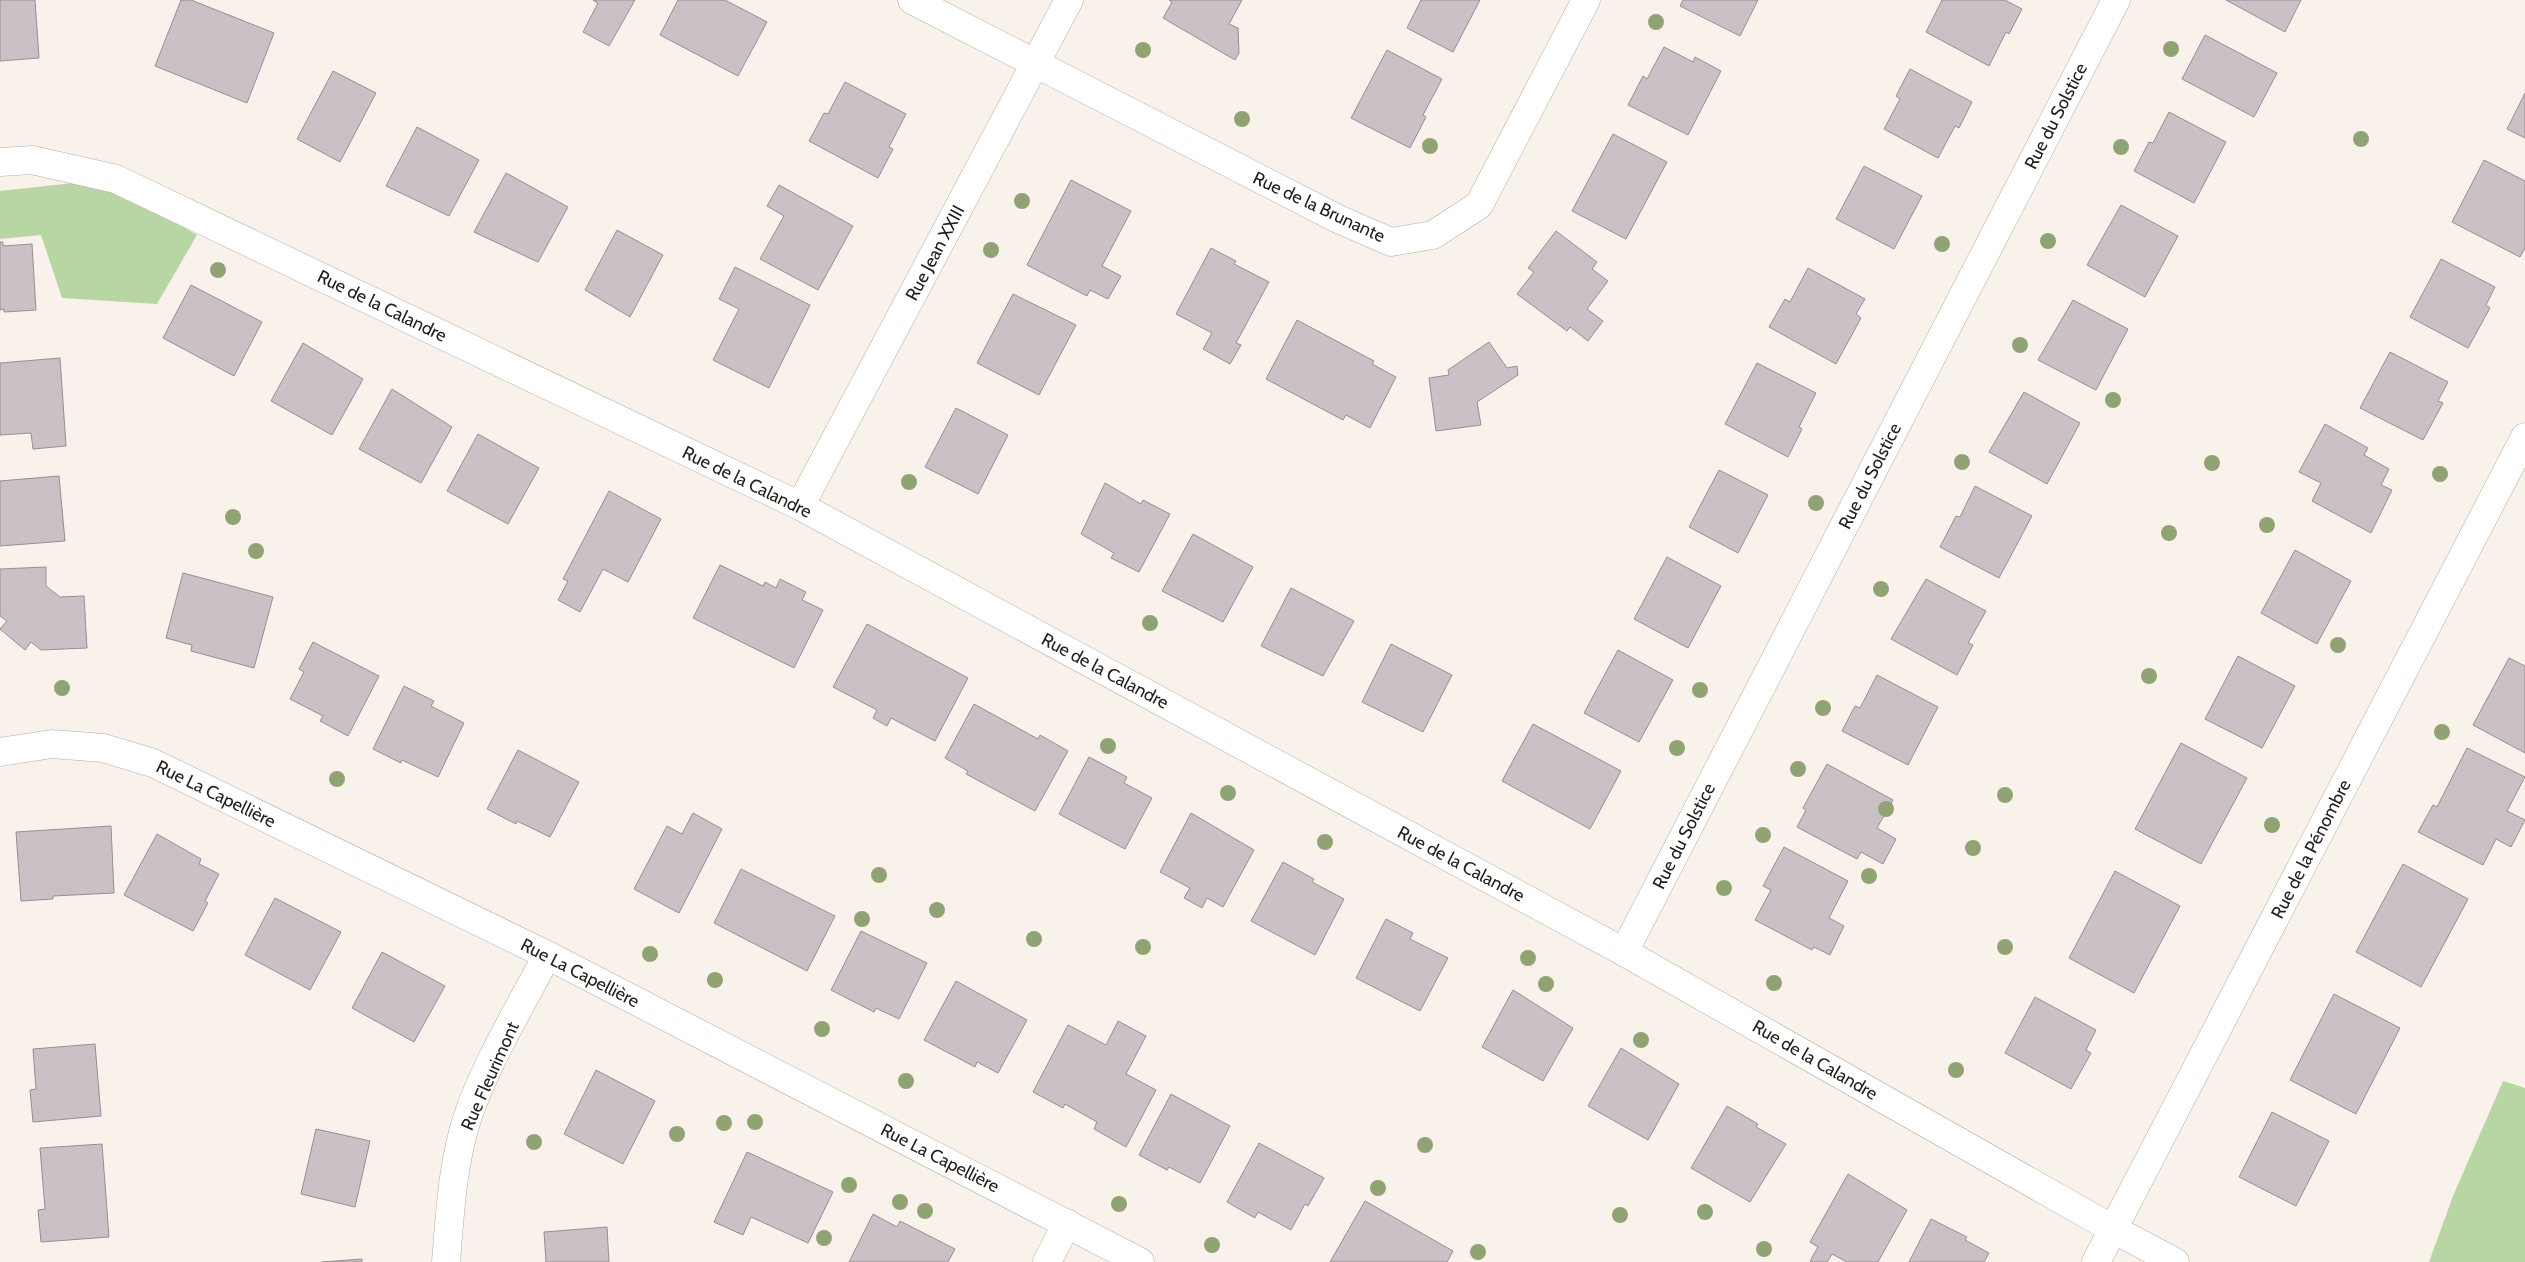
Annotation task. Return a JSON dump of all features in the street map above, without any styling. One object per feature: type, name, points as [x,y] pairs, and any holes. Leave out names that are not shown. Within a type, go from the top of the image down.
[{"type":"street","name":"Rue de la Brunante","points":[[912,0],[1035,65],[1338,219],[1391,242],[1433,235],[1479,205],[1586,0]]},
{"type":"street","name":"Rue Jean XXIII","points":[[800,506],[1069,0]]},
{"type":"street","name":"Rue du Solstice","points":[[1624,952],[2116,0]]},
{"type":"street","name":"Rue de la Calandre","points":[[0,162],[32,160],[116,179],[800,506],[1624,952],[2113,1230],[2175,1262]]},
{"type":"street","name":"Rue de la Pénombre","points":[[2096,1262],[2525,437]]},
{"type":"street","name":"Rue La Capellière","points":[[0,752],[52,744],[102,748],[153,763],[547,955],[1140,1262]]},
{"type":"street","name":"Rue Fleurimont","points":[[446,1262],[452,1180],[467,1119],[487,1072],[547,955]]},
{"type":"street","points":[[1047,1262],[1066,1223]]},
{"type":"green space","points":[[101,180],[197,235],[157,304],[62,298],[41,235],[0,239],[0,191]]},
{"type":"green space","points":[[2503,1081],[2525,1088],[2525,1262],[2429,1262],[2453,1196]]},
{"type":"building","points":[[0,0],[35,0],[39,58],[0,61]]},
{"type":"building","points":[[181,0],[191,0],[274,33],[247,103],[155,66]]},
{"type":"building","points":[[593,0],[635,0],[609,46],[583,32],[598,3]]},
{"type":"building","points":[[678,0],[725,0],[767,22],[738,76],[660,35]]},
{"type":"building","points":[[1169,0],[1242,0],[1229,24],[1238,28],[1239,53],[1235,60],[1163,18],[1172,2]]},
{"type":"building","points":[[1421,0],[1480,0],[1453,52],[1407,28]]},
{"type":"building","points":[[1683,0],[1758,0],[1740,36],[1680,6]]},
{"type":"building","points":[[1942,0],[2005,0],[2022,9],[2009,34],[2006,32],[1989,66],[1926,32]]},
{"type":"building","points":[[2226,0],[2301,0],[2285,32]]},
{"type":"building","points":[[2205,35],[2277,73],[2254,117],[2182,79]]},
{"type":"building","points":[[1664,47],[1693,62],[1695,57],[1721,71],[1688,135],[1628,105],[1643,76],[1647,79]]},
{"type":"building","points":[[1387,50],[1442,79],[1423,115],[1426,117],[1410,148],[1351,118]]},
{"type":"building","points":[[1910,69],[1972,102],[1959,128],[1955,126],[1938,158],[1884,129],[1900,99],[1896,96]]},
{"type":"building","points":[[333,71],[376,93],[340,162],[297,139]]},
{"type":"building","points":[[845,82],[906,114],[889,147],[893,149],[878,178],[809,141],[824,113],[828,114]]},
{"type":"building","points":[[2525,93],[2525,138],[2507,129]]},
{"type":"building","points":[[2169,112],[2226,142],[2194,203],[2134,171],[2149,142],[2153,143]]},
{"type":"building","points":[[417,127],[479,160],[449,216],[386,186]]},
{"type":"building","points":[[1613,134],[1667,162],[1626,239],[1572,211]]},
{"type":"building","points":[[2484,160],[2525,181],[2525,248],[2520,257],[2452,222]]},
{"type":"building","points":[[1864,166],[1922,196],[1894,249],[1836,219]]},
{"type":"building","points":[[506,173],[568,207],[538,262],[474,232]]},
{"type":"building","points":[[1071,180],[1131,211],[1102,266],[1121,276],[1108,299],[1090,290],[1087,296],[1027,265]]},
{"type":"building","points":[[779,185],[853,226],[818,290],[760,259],[784,216],[767,206]]},
{"type":"building","points":[[2121,205],[2178,236],[2145,297],[2087,265]]},
{"type":"building","points":[[617,230],[663,255],[630,317],[585,290]]},
{"type":"building","points":[[1556,231],[1597,262],[1592,269],[1608,281],[1587,309],[1603,321],[1588,341],[1570,327],[1567,331],[1517,294],[1534,272],[1528,268]]},
{"type":"building","points":[[0,242],[3,242],[3,246],[32,244],[36,310],[4,312],[4,309],[0,310]]},
{"type":"building","points":[[1211,248],[1236,261],[1234,264],[1269,282],[1236,343],[1241,345],[1230,364],[1203,349],[1212,333],[1176,314]]},
{"type":"building","points":[[2441,259],[2495,287],[2486,305],[2490,308],[2468,348],[2410,317]]},
{"type":"building","points":[[735,267],[810,305],[769,388],[713,360],[739,309],[719,299]]},
{"type":"building","points":[[1808,268],[1865,299],[1856,314],[1861,318],[1836,364],[1769,327],[1785,299],[1790,302]]},
{"type":"building","points":[[191,285],[262,322],[234,376],[163,338]]},
{"type":"building","points":[[1013,294],[1076,325],[1039,395],[977,363]]},
{"type":"building","points":[[2073,300],[2128,329],[2096,390],[2038,360]]},
{"type":"building","points":[[1297,320],[1374,361],[1372,364],[1396,377],[1370,428],[1346,415],[1343,420],[1266,379]]},
{"type":"building","points":[[1489,342],[1507,368],[1517,366],[1518,375],[1477,402],[1481,425],[1436,431],[1429,378],[1449,375],[1448,370]]},
{"type":"building","points":[[303,343],[363,379],[332,435],[271,401]]},
{"type":"building","points":[[2390,352],[2448,382],[2438,401],[2443,403],[2423,440],[2360,408]]},
{"type":"building","points":[[60,358],[66,446],[33,449],[31,433],[0,435],[0,363]]},
{"type":"building","points":[[1757,363],[1816,393],[1799,427],[1802,429],[1788,457],[1725,424]]},
{"type":"building","points":[[392,389],[452,427],[421,483],[359,449]]},
{"type":"building","points":[[2024,392],[2080,423],[2047,484],[1989,452]]},
{"type":"building","points":[[956,408],[1008,435],[978,494],[925,467]]},
{"type":"building","points":[[2325,424],[2368,448],[2364,455],[2389,469],[2381,485],[2392,490],[2371,533],[2312,501],[2321,483],[2299,472]]},
{"type":"building","points":[[478,434],[539,468],[508,524],[447,491]]},
{"type":"building","points":[[1719,470],[1768,495],[1738,553],[1689,527]]},
{"type":"building","points":[[59,476],[65,541],[0,546],[0,481]]},
{"type":"building","points":[[1105,483],[1141,504],[1143,500],[1170,514],[1139,572],[1111,558],[1114,553],[1081,534]]},
{"type":"building","points":[[1975,486],[2032,516],[1999,578],[1940,547],[1956,516],[1960,517]]},
{"type":"building","points":[[609,491],[661,519],[628,582],[603,569],[580,612],[558,600],[568,581],[563,579]]},
{"type":"building","points":[[1193,534],[1253,567],[1223,622],[1162,591]]},
{"type":"building","points":[[2295,550],[2351,581],[2317,644],[2261,613]]},
{"type":"building","points":[[1667,557],[1721,586],[1688,648],[1634,619]]},
{"type":"building","points":[[720,565],[763,586],[765,582],[776,588],[780,579],[806,592],[802,600],[823,610],[794,668],[693,618]]},
{"type":"building","points":[[46,567],[46,586],[60,597],[84,596],[87,648],[41,650],[31,642],[25,650],[0,629],[7,621],[0,616],[0,569]]},
{"type":"building","points":[[183,573],[273,597],[254,668],[191,651],[192,645],[166,638]]},
{"type":"building","points":[[1926,579],[1986,611],[1968,643],[1973,645],[1957,675],[1891,639]]},
{"type":"building","points":[[1291,588],[1354,621],[1323,676],[1261,646]]},
{"type":"building","points":[[867,624],[968,678],[935,741],[891,718],[887,726],[873,718],[877,710],[833,687]]},
{"type":"building","points":[[313,642],[379,676],[348,736],[320,721],[323,716],[290,699],[304,672],[299,669]]},
{"type":"building","points":[[1391,644],[1452,675],[1423,732],[1362,702]]},
{"type":"building","points":[[1618,650],[1673,680],[1639,742],[1584,713]]},
{"type":"building","points":[[2238,656],[2295,686],[2262,748],[2205,719]]},
{"type":"building","points":[[2509,658],[2525,666],[2525,753],[2473,725]]},
{"type":"building","points":[[1877,675],[1938,707],[1908,765],[1842,731],[1855,706],[1860,708]]},
{"type":"building","points":[[404,686],[434,701],[431,706],[464,723],[438,777],[402,760],[401,763],[373,749]]},
{"type":"building","points":[[974,704],[1038,739],[1040,735],[1068,751],[1035,811],[966,774],[968,771],[945,758]]},
{"type":"building","points":[[1533,724],[1621,771],[1590,829],[1502,781]]},
{"type":"building","points":[[2181,743],[2247,778],[2201,864],[2135,829]]},
{"type":"building","points":[[2467,748],[2525,777],[2507,811],[2525,820],[2511,847],[2496,839],[2483,865],[2418,832],[2433,805],[2437,807]]},
{"type":"building","points":[[518,750],[579,782],[550,837],[517,821],[516,824],[487,809]]},
{"type":"building","points":[[1089,757],[1127,777],[1124,783],[1152,798],[1125,849],[1059,814]]},
{"type":"building","points":[[1827,764],[1893,800],[1877,828],[1896,839],[1883,864],[1861,852],[1857,859],[1797,827],[1806,810],[1803,808]]},
{"type":"building","points":[[693,813],[722,829],[679,913],[634,889],[667,826],[682,834]]},
{"type":"building","points":[[1191,813],[1254,850],[1223,907],[1207,898],[1202,908],[1184,898],[1190,888],[1160,872]]},
{"type":"building","points":[[111,826],[114,893],[53,896],[53,899],[21,901],[16,832]]},
{"type":"building","points":[[157,834],[201,859],[199,864],[219,874],[205,901],[208,903],[193,931],[124,895]]},
{"type":"building","points":[[1784,847],[1848,881],[1829,918],[1844,926],[1830,955],[1814,947],[1812,950],[1755,920],[1771,890],[1763,886]]},
{"type":"building","points":[[1283,862],[1314,879],[1312,882],[1344,899],[1315,955],[1251,921]]},
{"type":"building","points":[[2403,864],[2468,899],[2421,987],[2356,952]]},
{"type":"building","points":[[741,869],[835,916],[807,971],[714,923]]},
{"type":"building","points":[[2115,871],[2180,906],[2134,993],[2069,958]]},
{"type":"building","points":[[275,898],[341,932],[310,990],[245,955]]},
{"type":"building","points":[[1386,919],[1413,933],[1410,939],[1448,958],[1420,1011],[1356,978]]},
{"type":"building","points":[[861,931],[927,963],[899,1019],[876,1008],[874,1012],[831,990]]},
{"type":"building","points":[[382,952],[445,986],[414,1042],[352,1008]]},
{"type":"building","points":[[956,981],[1027,1020],[998,1073],[977,1062],[975,1067],[924,1040]]},
{"type":"building","points":[[1513,990],[1573,1028],[1543,1081],[1482,1047]]},
{"type":"building","points":[[2334,994],[2400,1028],[2356,1114],[2290,1080]]},
{"type":"building","points":[[2035,997],[2096,1030],[2086,1050],[2091,1053],[2071,1089],[2005,1053]]},
{"type":"building","points":[[1118,1021],[1146,1036],[1126,1074],[1156,1090],[1126,1147],[1094,1129],[1097,1122],[1065,1104],[1063,1108],[1033,1092],[1068,1025],[1106,1045]]},
{"type":"building","points":[[95,1044],[101,1116],[33,1122],[30,1090],[36,1089],[33,1049]]},
{"type":"building","points":[[1621,1048],[1679,1084],[1648,1140],[1588,1106]]},
{"type":"building","points":[[596,1070],[655,1101],[623,1164],[564,1134]]},
{"type":"building","points":[[1171,1094],[1230,1126],[1200,1183],[1169,1167],[1167,1170],[1139,1155]]},
{"type":"building","points":[[1727,1106],[1758,1124],[1756,1127],[1786,1144],[1750,1202],[1691,1168]]},
{"type":"building","points":[[2272,1112],[2329,1141],[2296,1206],[2239,1177]]},
{"type":"building","points":[[316,1129],[370,1141],[355,1207],[301,1194]]},
{"type":"building","points":[[1259,1143],[1324,1178],[1308,1206],[1305,1204],[1291,1230],[1258,1212],[1255,1218],[1227,1202]]},
{"type":"building","points":[[102,1144],[109,1237],[41,1242],[38,1210],[45,1209],[40,1148]]},
{"type":"building","points":[[747,1152],[833,1192],[808,1243],[751,1217],[743,1235],[714,1222]]},
{"type":"building","points":[[1848,1174],[1907,1210],[1878,1262],[1847,1262],[1832,1254],[1827,1262],[1810,1261],[1818,1247],[1810,1242]]},
{"type":"building","points":[[1365,1201],[1453,1251],[1447,1262],[1330,1262]]},
{"type":"building","points":[[873,1214],[897,1227],[900,1221],[955,1249],[948,1262],[849,1262]]},
{"type":"building","points":[[1931,1219],[1967,1237],[1965,1240],[1989,1253],[1984,1262],[1909,1262]]},
{"type":"building","points":[[607,1227],[609,1262],[546,1262],[544,1232]]},
{"type":"building","points":[[362,1259],[362,1262],[322,1262]]}]
